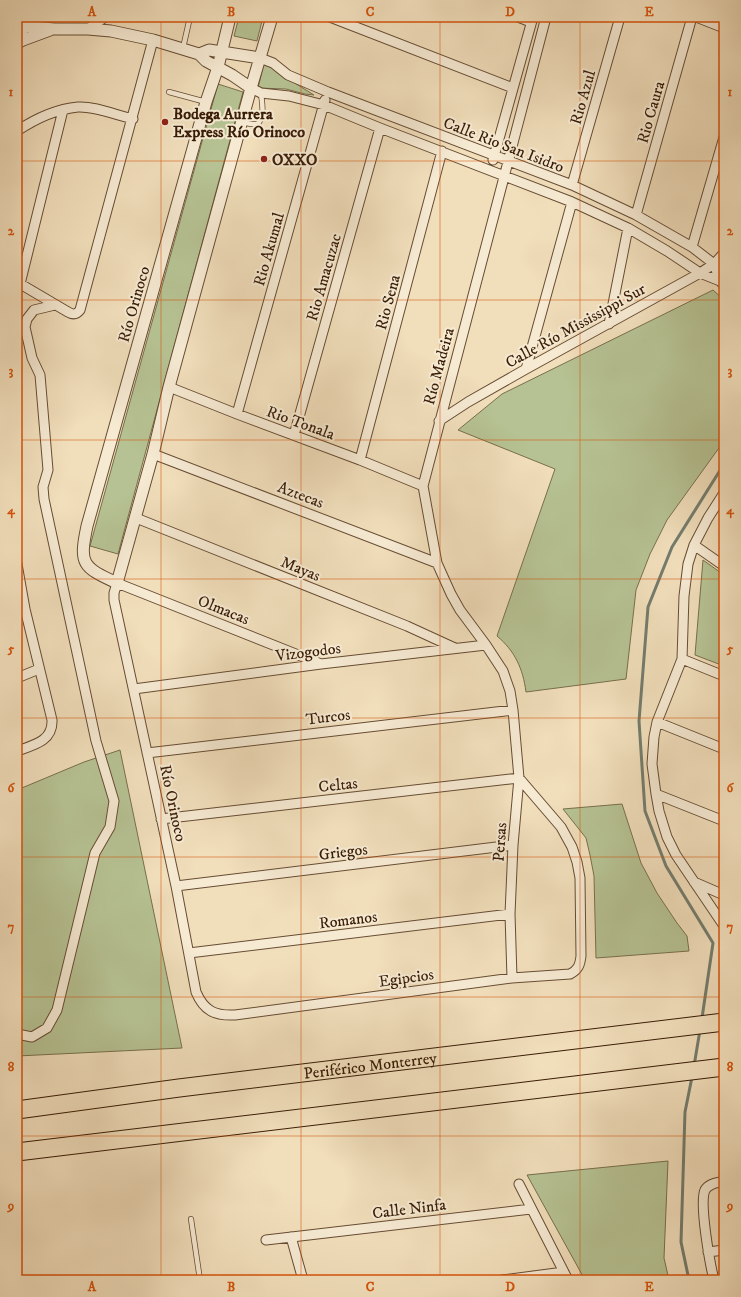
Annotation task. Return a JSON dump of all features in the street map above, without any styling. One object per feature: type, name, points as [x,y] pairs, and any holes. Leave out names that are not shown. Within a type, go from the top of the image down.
[{"type":"highway","name":"Periférico Monterrey","points":[[17,1110],[179,1088],[720,1022]]},
{"type":"highway","points":[[17,1152],[724,1067]]},
{"type":"street","points":[[88,28],[105,17]]},
{"type":"street","name":"Río Orinoco","points":[[117,583],[91,569],[85,563],[83,556],[83,542],[206,102],[218,67],[230,17]]},
{"type":"street","name":"Río Orinoco","points":[[224,1016],[212,1012],[200,1001],[196,992],[176,886],[114,600],[114,593],[154,454],[169,387],[272,17]]},
{"type":"street","points":[[330,17],[514,88]]},
{"type":"street","points":[[490,170],[532,20],[518,17]]},
{"type":"street","name":"Río Madeira","points":[[513,710],[510,691],[503,671],[460,610],[437,563],[423,486],[546,17]]},
{"type":"street","name":"Rio Azul","points":[[572,185],[620,17]]},
{"type":"street","name":"Rio Caura","points":[[636,215],[692,17]]},
{"type":"street","points":[[696,17],[724,28]]},
{"type":"street","points":[[54,29],[20,41],[21,24],[54,29],[88,28],[111,31],[153,40],[199,54],[206,61],[232,75],[251,88]]},
{"type":"street","points":[[63,110],[18,283],[72,314],[77,313],[80,310],[133,119],[153,40]]},
{"type":"street","points":[[199,54],[209,50],[260,58]]},
{"type":"street","name":"Calle Rio San Isidro","points":[[260,58],[288,75],[328,92],[508,162],[572,185],[636,215],[692,247],[714,264],[722,283]]},
{"type":"street","points":[[521,60],[534,63]]},
{"type":"street","name":"Calle Rio San Isidro","points":[[251,88],[261,93],[290,96],[324,105],[572,202],[628,228],[668,251],[700,274],[722,283]]},
{"type":"street","name":"Rio Akumal","points":[[237,414],[328,92]]},
{"type":"street","points":[[17,131],[45,116],[78,107],[133,119]]},
{"type":"street","name":"Rio Amacuzac","points":[[294,435],[380,128]]},
{"type":"street","points":[[692,247],[724,137]]},
{"type":"street","name":"Rio Sena","points":[[360,460],[442,151]]},
{"type":"street","points":[[526,368],[572,202]]},
{"type":"street","points":[[609,324],[628,228]]},
{"type":"street","name":"Calle Río Mississippi Sur","points":[[439,421],[526,368],[700,274],[714,264],[724,253]]},
{"type":"street","points":[[17,1034],[32,1037],[47,1028],[57,1010],[95,853],[110,827],[114,801],[96,741],[44,499],[43,486],[48,470],[40,375],[32,358],[26,327],[27,319],[34,310],[55,305]]},
{"type":"street","name":"Rio Tonala","points":[[169,387],[360,460],[423,486]]},
{"type":"street","name":"Aztecas","points":[[154,454],[437,563]]},
{"type":"street","points":[[724,493],[708,518],[694,545],[688,564],[685,589],[682,659],[657,722],[652,758],[659,811],[667,837],[676,855],[724,926]]},
{"type":"street","name":"Mayas","points":[[136,518],[407,626],[455,648]]},
{"type":"street","points":[[694,545],[724,566]]},
{"type":"street","points":[[17,564],[21,611],[39,669],[52,720],[52,727],[49,734],[43,740],[17,751]]},
{"type":"street","name":"Olmacas","points":[[117,583],[321,664]]},
{"type":"street","name":"Vizogodos","points":[[134,689],[321,664],[486,645]]},
{"type":"street","points":[[682,659],[724,676]]},
{"type":"street","points":[[17,678],[39,669]]},
{"type":"street","name":"Turcos","points":[[147,753],[513,710]]},
{"type":"street","name":"Persas","points":[[512,978],[510,914],[513,845],[519,778],[513,710]]},
{"type":"street","points":[[657,722],[724,749]]},
{"type":"street","name":"Celtas","points":[[161,819],[519,778]]},
{"type":"street","name":"Egipcios","points":[[224,1016],[512,978],[570,974],[575,972],[580,964],[581,956],[580,878],[577,862],[572,847],[561,828],[519,778]]},
{"type":"street","points":[[656,794],[724,821]]},
{"type":"street","name":"Griegos","points":[[176,886],[513,845]]},
{"type":"street","points":[[694,882],[724,895]]},
{"type":"street","name":"Romanos","points":[[189,954],[510,914]]},
{"type":"street","points":[[714,1280],[708,1252],[704,1194],[708,1186],[720,1182]]},
{"type":"street","points":[[502,1280],[566,1276],[519,1184]]},
{"type":"street","name":"Calle Ninfa","points":[[266,1240],[531,1209]]},
{"type":"street","points":[[291,1237],[303,1280]]},
{"type":"street","points":[[708,1252],[724,1250]]},
{"type":"lane","points":[[183,48],[190,17]]},
{"type":"lane","points":[[168,92],[206,102]]},
{"type":"lane","points":[[242,122],[258,124],[261,120],[263,113],[261,93]]},
{"type":"lane","points":[[191,1219],[200,1280]]},
{"type":"green space","points":[[239,17],[263,17],[257,41],[234,36]]},
{"type":"green space","points":[[264,63],[272,66],[290,80],[314,95],[286,89],[258,88]]},
{"type":"green space","points":[[218,84],[243,92],[118,554],[90,546]]},
{"type":"green space","points":[[713,290],[724,300],[724,441],[667,520],[650,554],[636,590],[626,679],[526,692],[523,676],[517,661],[509,648],[497,636],[555,469],[458,430],[502,394]]},
{"type":"green space","points":[[703,560],[724,575],[724,666],[695,655]]},
{"type":"green space","points":[[120,750],[182,1048],[17,1056],[17,790],[84,762]]},
{"type":"green space","points":[[622,804],[641,863],[657,893],[687,936],[689,951],[596,958],[594,876],[590,855],[586,838],[563,809]]},
{"type":"green space","points":[[668,1161],[664,1258],[669,1280],[585,1280],[527,1175]]},
{"type":"waterway","points":[[702,1018],[713,943],[666,866],[645,811],[639,721],[648,607],[672,547],[724,464]]},
{"type":"waterway","points":[[694,1066],[700,1030]]},
{"type":"waterway","points":[[689,1280],[681,1242],[685,1112],[692,1077]]},
{"type":"place","name":"Bodega Aurrera Express Río Orinoco","points":[[165,122]]},
{"type":"place","name":"OXXO","points":[[264,159]]}]
